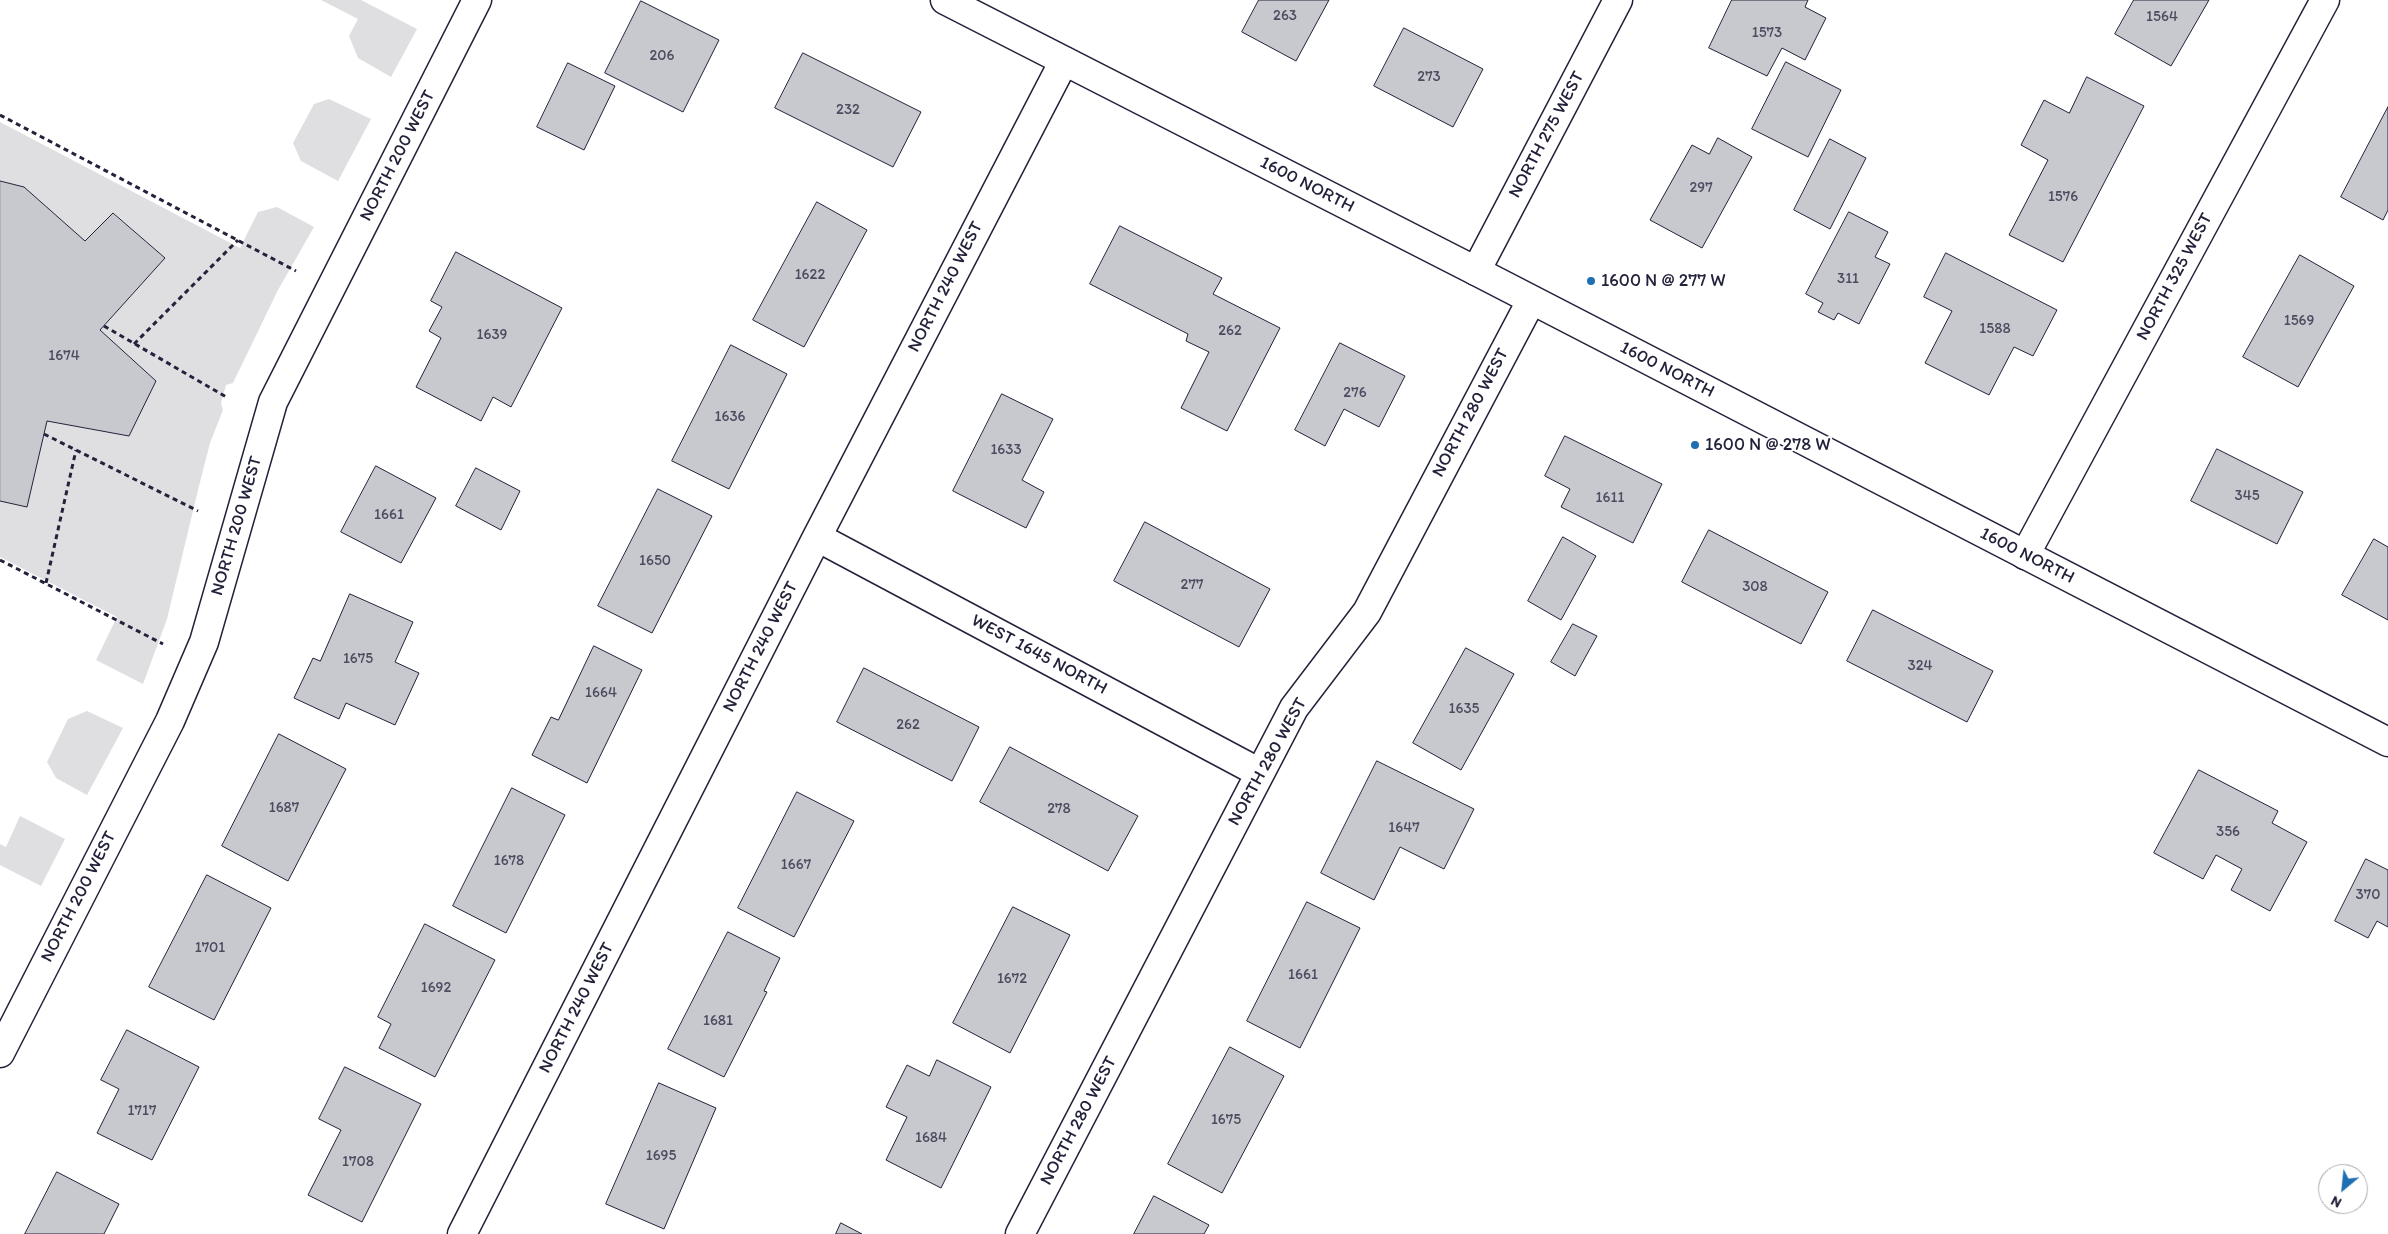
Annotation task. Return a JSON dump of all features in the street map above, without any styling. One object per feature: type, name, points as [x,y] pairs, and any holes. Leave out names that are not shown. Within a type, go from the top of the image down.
[{"type":"street","name":"NORTH 200 WEST","points":[[0,1053],[170,721],[201,650],[273,402],[477,0]]},
{"type":"street","name":"1600 NORTH","points":[[945,0],[1476,271],[2388,742]]},
{"type":"street","name":"NORTH 275 WEST","points":[[1476,271],[1618,0]]},
{"type":"street","name":"NORTH 325 WEST","points":[[2025,554],[2325,0]]},
{"type":"street","name":"NORTH 240 WEST","points":[[462,1234],[817,537],[1064,61]]},
{"type":"street","name":"NORTH 280 WEST","points":[[1020,1234],[1294,708],[1367,612],[1531,301]]},
{"type":"street","name":"WEST 1645 NORTH","points":[[817,537],[1260,773]]},
{"type":"path","points":[[0,114],[296,271]]},
{"type":"path","points":[[134,344],[238,240]]},
{"type":"path","points":[[104,326],[228,398]]},
{"type":"path","points":[[44,434],[198,511]]},
{"type":"path","points":[[46,583],[76,450]]},
{"type":"path","points":[[0,560],[163,644]]},
{"type":"shaded area","points":[[321,0],[361,0],[417,29],[391,77],[358,58],[349,36],[358,19]]},
{"type":"shaded area","points":[[329,99],[371,119],[338,181],[301,161],[293,143],[314,104]]},
{"type":"shaded area","points":[[0,122],[240,248],[258,212],[277,207],[314,227],[278,290],[233,383],[226,385],[221,403],[223,410],[210,443],[167,619],[143,684],[96,660],[117,617],[0,557],[0,501],[27,507],[47,421],[129,436],[156,381],[100,330],[165,258],[114,213],[85,241],[24,187],[0,181]]},
{"type":"shaded area","points":[[87,711],[123,728],[87,795],[56,778],[47,762],[68,719]]},
{"type":"shaded area","points":[[20,816],[65,839],[41,886],[0,865],[0,844],[6,847]]},
{"type":"building","points":[[1259,0],[1329,0],[1296,61],[1242,32]]},
{"type":"building","points":[[1732,0],[1808,0],[1805,7],[1826,18],[1805,60],[1782,48],[1767,76],[1709,48]]},
{"type":"building","points":[[2134,0],[2209,0],[2171,66],[2115,34]]},
{"type":"building","points":[[641,1],[719,40],[683,112],[605,73]]},
{"type":"building","points":[[1404,28],[1483,69],[1453,127],[1374,86]]},
{"type":"building","points":[[803,53],[921,112],[893,167],[775,108]]},
{"type":"building","points":[[1786,62],[1841,90],[1808,157],[1752,129]]},
{"type":"building","points":[[568,63],[615,86],[584,150],[537,127]]},
{"type":"building","points":[[2087,77],[2144,106],[2063,262],[2009,235],[2048,160],[2021,145],[2044,100],[2069,113]]},
{"type":"building","points":[[2388,107],[2388,210],[2383,220],[2341,197]]},
{"type":"building","points":[[1718,138],[1752,157],[1702,248],[1650,220],[1692,145],[1709,154]]},
{"type":"building","points":[[1830,139],[1866,158],[1830,229],[1794,210]]},
{"type":"building","points":[[0,181],[24,187],[85,241],[113,213],[165,258],[100,330],[156,381],[129,436],[47,421],[27,507],[0,501]]},
{"type":"building","points":[[817,202],[867,230],[804,347],[753,320]]},
{"type":"building","points":[[1849,212],[1888,232],[1875,257],[1890,264],[1859,324],[1838,313],[1834,320],[1818,312],[1823,303],[1806,294]]},
{"type":"building","points":[[1120,226],[1222,278],[1213,294],[1280,328],[1227,431],[1181,408],[1209,352],[1186,341],[1188,334],[1090,284]]},
{"type":"building","points":[[456,252],[562,308],[511,407],[493,397],[481,421],[416,387],[441,338],[429,331],[442,307],[431,301]]},
{"type":"building","points":[[1946,253],[2057,310],[2033,356],[2014,347],[1989,395],[1925,363],[1952,311],[1924,297]]},
{"type":"building","points":[[2300,255],[2354,286],[2298,387],[2243,357]]},
{"type":"building","points":[[1340,343],[1405,376],[1379,427],[1344,409],[1325,446],[1295,430]]},
{"type":"building","points":[[731,345],[787,374],[729,489],[672,461]]},
{"type":"building","points":[[1002,394],[1053,419],[1022,480],[1044,492],[1026,528],[953,491]]},
{"type":"building","points":[[1565,436],[1662,484],[1633,543],[1561,507],[1570,489],[1545,476]]},
{"type":"building","points":[[2217,449],[2303,492],[2277,544],[2191,501]]},
{"type":"building","points":[[376,466],[436,498],[401,563],[341,532]]},
{"type":"building","points":[[476,468],[520,491],[501,530],[456,506]]},
{"type":"building","points":[[658,489],[712,516],[652,633],[598,606]]},
{"type":"building","points":[[1145,522],[1270,589],[1239,647],[1114,581]]},
{"type":"building","points":[[1709,530],[1828,592],[1801,644],[1682,582]]},
{"type":"building","points":[[1563,537],[1596,556],[1561,620],[1528,601]]},
{"type":"building","points":[[2374,539],[2388,547],[2388,620],[2342,595]]},
{"type":"building","points":[[350,594],[413,622],[395,662],[419,673],[395,725],[346,703],[339,719],[294,698],[313,658],[320,661]]},
{"type":"building","points":[[1873,610],[1993,671],[1967,722],[1847,661]]},
{"type":"building","points":[[1573,624],[1597,636],[1575,676],[1551,662]]},
{"type":"building","points":[[594,646],[642,670],[587,783],[532,755],[551,717],[558,720]]},
{"type":"building","points":[[1466,648],[1514,674],[1461,770],[1413,743]]},
{"type":"building","points":[[864,668],[979,727],[952,781],[837,722]]},
{"type":"building","points":[[279,734],[346,769],[288,881],[222,846]]},
{"type":"building","points":[[1010,747],[1138,816],[1108,871],[980,802]]},
{"type":"building","points":[[1377,761],[1474,809],[1444,869],[1400,847],[1374,900],[1321,873]]},
{"type":"building","points":[[2199,770],[2278,811],[2272,823],[2307,842],[2270,911],[2231,890],[2242,869],[2216,855],[2203,879],[2154,853]]},
{"type":"building","points":[[512,788],[565,815],[506,933],[453,906]]},
{"type":"building","points":[[797,792],[854,821],[794,937],[738,908]]},
{"type":"building","points":[[2366,859],[2388,870],[2388,927],[2377,921],[2368,938],[2335,921]]},
{"type":"building","points":[[207,875],[271,908],[214,1020],[149,987]]},
{"type":"building","points":[[1307,902],[1360,928],[1300,1048],[1247,1021]]},
{"type":"building","points":[[1013,907],[1070,935],[1010,1053],[953,1023]]},
{"type":"building","points":[[425,924],[495,960],[435,1077],[379,1048],[391,1024],[378,1017]]},
{"type":"building","points":[[728,932],[780,958],[764,991],[767,992],[724,1077],[668,1049]]},
{"type":"building","points":[[127,1030],[199,1067],[152,1160],[97,1133],[119,1089],[101,1080]]},
{"type":"building","points":[[1230,1047],[1284,1076],[1222,1193],[1168,1164]]},
{"type":"building","points":[[937,1060],[991,1087],[941,1188],[886,1160],[907,1117],[886,1107],[907,1065],[929,1076]]},
{"type":"building","points":[[345,1067],[421,1104],[362,1222],[308,1195],[341,1130],[319,1119]]},
{"type":"building","points":[[659,1083],[716,1108],[664,1229],[606,1204]]},
{"type":"building","points":[[57,1172],[119,1204],[104,1234],[25,1234]]},
{"type":"building","points":[[1154,1196],[1209,1225],[1204,1234],[1134,1234]]},
{"type":"building","points":[[841,1223],[862,1234],[836,1234]]},
{"type":"place","name":"1600 N @ 277 W","points":[[1591,281]]},
{"type":"place","name":"1600 N @ 278 W","points":[[1695,445]]}]
